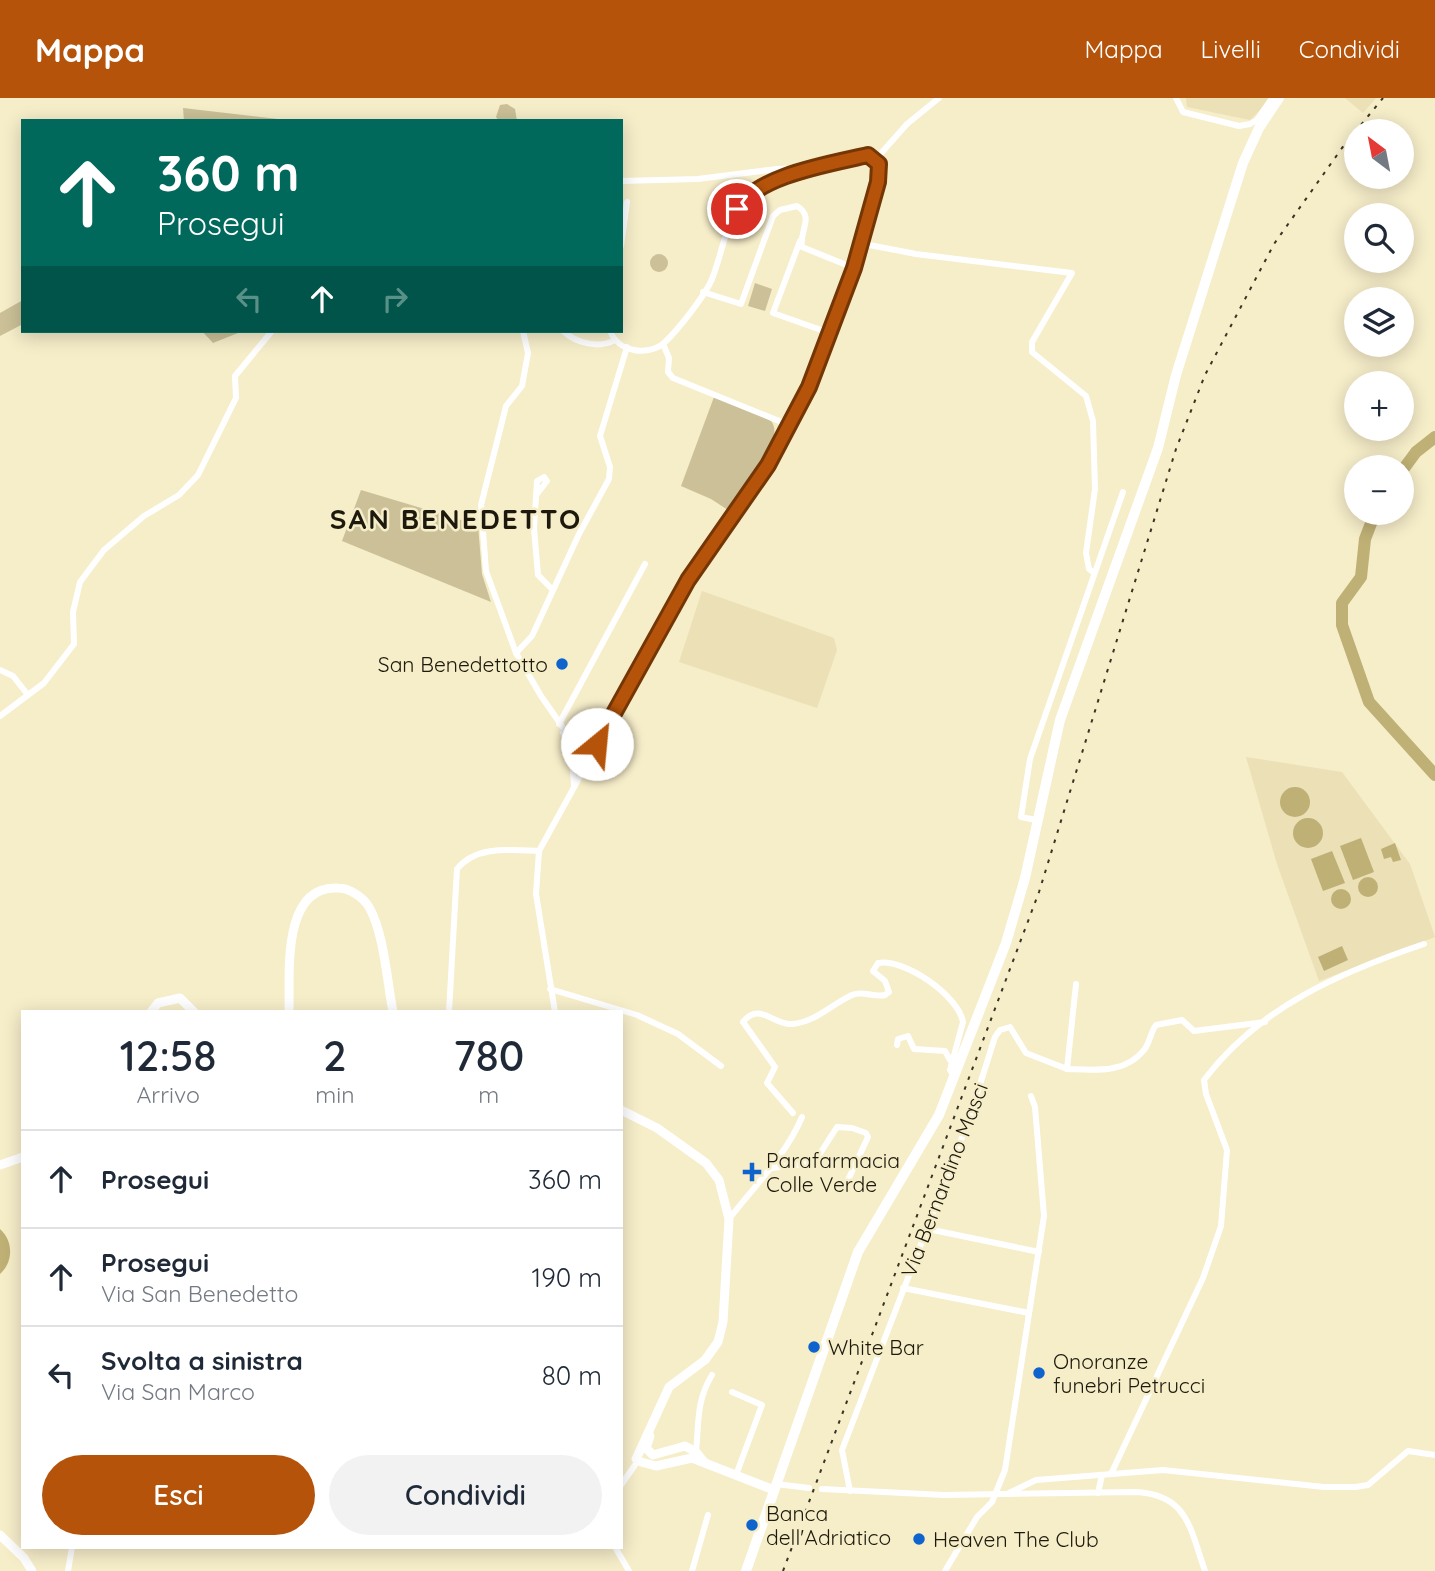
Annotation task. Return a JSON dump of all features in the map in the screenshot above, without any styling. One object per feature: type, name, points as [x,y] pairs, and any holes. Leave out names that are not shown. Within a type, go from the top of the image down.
[{"type":"main road","points":[[746,1571],[858,1252],[933,1125],[955,1077],[1012,925],[1060,720],[1158,448],[1176,375],[1239,176],[1259,128],[1279,98]]},
{"type":"street","points":[[876,159],[907,124],[939,98]]},
{"type":"street","points":[[1175,98],[1183,111],[1240,126],[1257,120],[1272,98]]},
{"type":"street","points":[[555,1010],[536,894],[539,851],[688,580],[768,465],[809,387],[843,300],[878,182],[880,167],[876,159],[868,155],[757,187],[744,197],[737,209],[710,283],[663,344],[642,351],[627,348],[615,340],[611,333]]},
{"type":"street","points":[[623,181],[698,179],[776,169],[815,169]]},
{"type":"street","points":[[623,231],[627,202]]},
{"type":"street","points":[[704,292],[741,304],[772,216],[780,209],[797,206],[805,211],[807,218],[773,313],[824,331]]},
{"type":"street","points":[[800,239],[802,247],[807,251],[849,266]]},
{"type":"street","points":[[789,425],[859,243]]},
{"type":"street","points":[[859,243],[928,256],[1072,273],[1032,342],[1032,352],[1086,396],[1093,421],[1095,489],[1086,553],[1089,569],[1094,573]]},
{"type":"street","points":[[0,716],[44,683],[74,643],[72,612],[80,582],[104,550],[144,516],[179,495],[198,475],[236,398],[235,376],[270,333]]},
{"type":"street","points":[[523,333],[528,354],[522,387],[506,406],[481,505],[486,571],[516,653],[559,724],[572,753],[574,789]]},
{"type":"street","points":[[567,333],[592,345],[605,346],[615,340]]},
{"type":"street","points":[[663,344],[668,351],[668,372],[673,378],[789,425]]},
{"type":"street","points":[[516,653],[531,636],[611,473],[600,436],[627,348]]},
{"type":"street","points":[[1036,820],[1021,817],[1030,759],[1123,492]]},
{"type":"street","points":[[537,494],[534,528],[538,575],[552,589]]},
{"type":"street","points":[[559,724],[645,564]]},
{"type":"street","points":[[0,670],[13,676],[28,695]]},
{"type":"street","points":[[559,724],[579,746],[587,762]]},
{"type":"street","points":[[579,746],[586,750],[597,744]]},
{"type":"street","points":[[572,753],[587,762]]},
{"type":"street","points":[[449,1010],[457,869],[464,860],[477,854],[509,850],[539,851]]},
{"type":"street","points":[[289,1010],[295,920],[307,898],[327,887],[343,888],[368,905],[376,923],[393,1010]]},
{"type":"street","points":[[1111,1474],[1203,1279],[1221,1226],[1227,1150],[1206,1094],[1205,1080],[1220,1059],[1281,1007],[1357,967],[1424,944]]},
{"type":"street","points":[[793,1113],[768,1083],[775,1067],[743,1022],[749,1014],[758,1012],[788,1024],[796,1024],[825,1013],[852,995],[885,995],[889,992],[888,986],[873,971],[878,963],[888,962],[921,976],[955,1003],[963,1022],[951,1062],[950,1070],[955,1077]]},
{"type":"street","points":[[1076,984],[1067,1069],[1100,1070],[1127,1064],[1143,1051],[1156,1025],[1182,1020],[1194,1031],[1265,1022]]},
{"type":"street","points":[[550,989],[620,1010]]},
{"type":"street","points":[[153,1010],[158,1003],[180,998],[192,1010]]},
{"type":"street","points":[[623,1011],[678,1034],[721,1066]]},
{"type":"street","name":"Via Bernardino Masci","points":[[850,1491],[842,1450],[969,1119],[995,1037],[1000,1030],[1010,1027],[1026,1053],[1067,1069]]},
{"type":"street","points":[[897,1045],[898,1038],[908,1036],[914,1049],[945,1051],[951,1062]]},
{"type":"street","points":[[945,1571],[976,1517],[992,1502],[1005,1470],[1044,1216],[1035,1107],[1031,1096]]},
{"type":"street","points":[[623,1111],[657,1128],[706,1163],[719,1180],[729,1219],[723,1322],[718,1342],[705,1360],[682,1375],[665,1392],[637,1462],[623,1482]]},
{"type":"street","points":[[729,1219],[772,1168],[793,1138],[802,1117]]},
{"type":"street","points":[[772,1168],[804,1164],[820,1155],[837,1127],[852,1128],[866,1133],[868,1137],[848,1180]]},
{"type":"street","points":[[0,1165],[21,1158]]},
{"type":"street","points":[[928,1228],[1039,1252]]},
{"type":"street","points":[[903,1287],[1029,1313]]},
{"type":"street","points":[[696,1452],[696,1416],[712,1376]]},
{"type":"street","points":[[665,1392],[660,1415],[647,1443],[649,1453],[657,1457],[685,1446],[696,1452],[706,1464]]},
{"type":"street","points":[[732,1392],[762,1405]]},
{"type":"street","points":[[736,1475],[765,1395]]},
{"type":"street","points":[[1009,1493],[1036,1480],[1183,1471],[1324,1488],[1355,1487],[1368,1485],[1408,1451],[1435,1455]]},
{"type":"street","points":[[637,1462],[656,1466],[692,1458],[775,1487],[809,1488]]},
{"type":"street","points":[[1098,1493],[1102,1475]]},
{"type":"street","points":[[822,1489],[944,1495],[1149,1492],[1175,1502],[1184,1513],[1205,1571]]},
{"type":"street","points":[[692,1571],[708,1515]]},
{"type":"street","points":[[0,1535],[24,1558],[32,1571]]},
{"type":"street","points":[[68,1571],[72,1549]]},
{"type":"street","points":[[616,1549],[629,1571]]},
{"type":"shaded area","points":[[1186,98],[1272,98],[1250,120],[1187,107]]},
{"type":"shaded area","points":[[1345,98],[1376,98],[1363,113]]},
{"type":"shaded area","points":[[507,104],[515,109],[517,119],[498,119],[500,105]]},
{"type":"shaded area","points":[[183,108],[278,119],[184,119]]},
{"type":"shaded area","points":[[659,254],[665,257],[668,263],[665,269],[659,272],[653,269],[650,263],[653,257]]},
{"type":"shaded area","points":[[755,283],[772,289],[765,311],[748,306]]},
{"type":"shaded area","points":[[21,301],[21,325],[0,336],[0,313]]},
{"type":"shaded area","points":[[204,333],[238,333],[213,343]]},
{"type":"shaded area","points":[[714,397],[758,413],[770,420],[774,428],[769,452],[731,512],[711,499],[681,486]]},
{"type":"shaded area","points":[[361,490],[478,525],[482,574],[491,602],[342,541]]},
{"type":"shaded area","points":[[702,591],[834,638],[837,650],[817,708],[679,662]]},
{"type":"shaded area","points":[[1246,757],[1342,772],[1410,864],[1435,937],[1319,981],[1277,864]]},
{"type":"shaded area","points":[[1295,787],[1301,788],[1309,796],[1309,808],[1301,816],[1295,817],[1289,816],[1281,808],[1280,802],[1281,796],[1289,788]]},
{"type":"shaded area","points":[[1308,818],[1314,819],[1322,827],[1322,839],[1314,847],[1308,848],[1302,847],[1294,839],[1293,833],[1294,827],[1302,819]]},
{"type":"shaded area","points":[[1361,838],[1374,872],[1353,880],[1340,846]]},
{"type":"shaded area","points":[[1395,843],[1401,860],[1393,862],[1391,857],[1384,859],[1381,849]]},
{"type":"shaded area","points":[[1332,851],[1345,883],[1323,891],[1311,859]]},
{"type":"shaded area","points":[[1368,877],[1375,880],[1378,887],[1375,894],[1368,897],[1361,894],[1358,887],[1361,880]]},
{"type":"shaded area","points":[[1341,889],[1348,892],[1351,899],[1348,906],[1341,909],[1334,906],[1331,899],[1334,892]]},
{"type":"shaded area","points":[[1342,946],[1348,960],[1324,971],[1318,957]]},
{"type":"shaded area","points":[[0,1229],[8,1240],[10,1252],[7,1264],[0,1274]]},
{"type":"waterway","points":[[1414,455],[1435,437]]},
{"type":"waterway","points":[[1370,525],[1365,539],[1361,577],[1342,603],[1342,625],[1369,702],[1435,775]]},
{"type":"railway","points":[[783,1571],[1039,892],[1176,449],[1205,375],[1274,244],[1342,148],[1383,98]]},
{"type":"place","name":"San Benedettotto","points":[[562,664]]},
{"type":"place","name":"Parafarmacia Colle Verde","points":[[752,1172]]},
{"type":"place","name":"White Bar","points":[[814,1347]]},
{"type":"place","name":"Onoranze funebri Petrucci","points":[[1039,1373]]},
{"type":"place","name":"Banca dell'Adriatico","points":[[752,1525]]},
{"type":"place","name":"Heaven The Club","points":[[919,1539]]},
{"type":"district","name":"SAN BENEDETTO","points":[[456,518]]},
{"type":"route","points":[[597,744],[688,580],[768,465],[809,387],[854,268],[880,167],[876,159],[868,155],[836,162],[757,187],[744,197],[737,209]]}]
